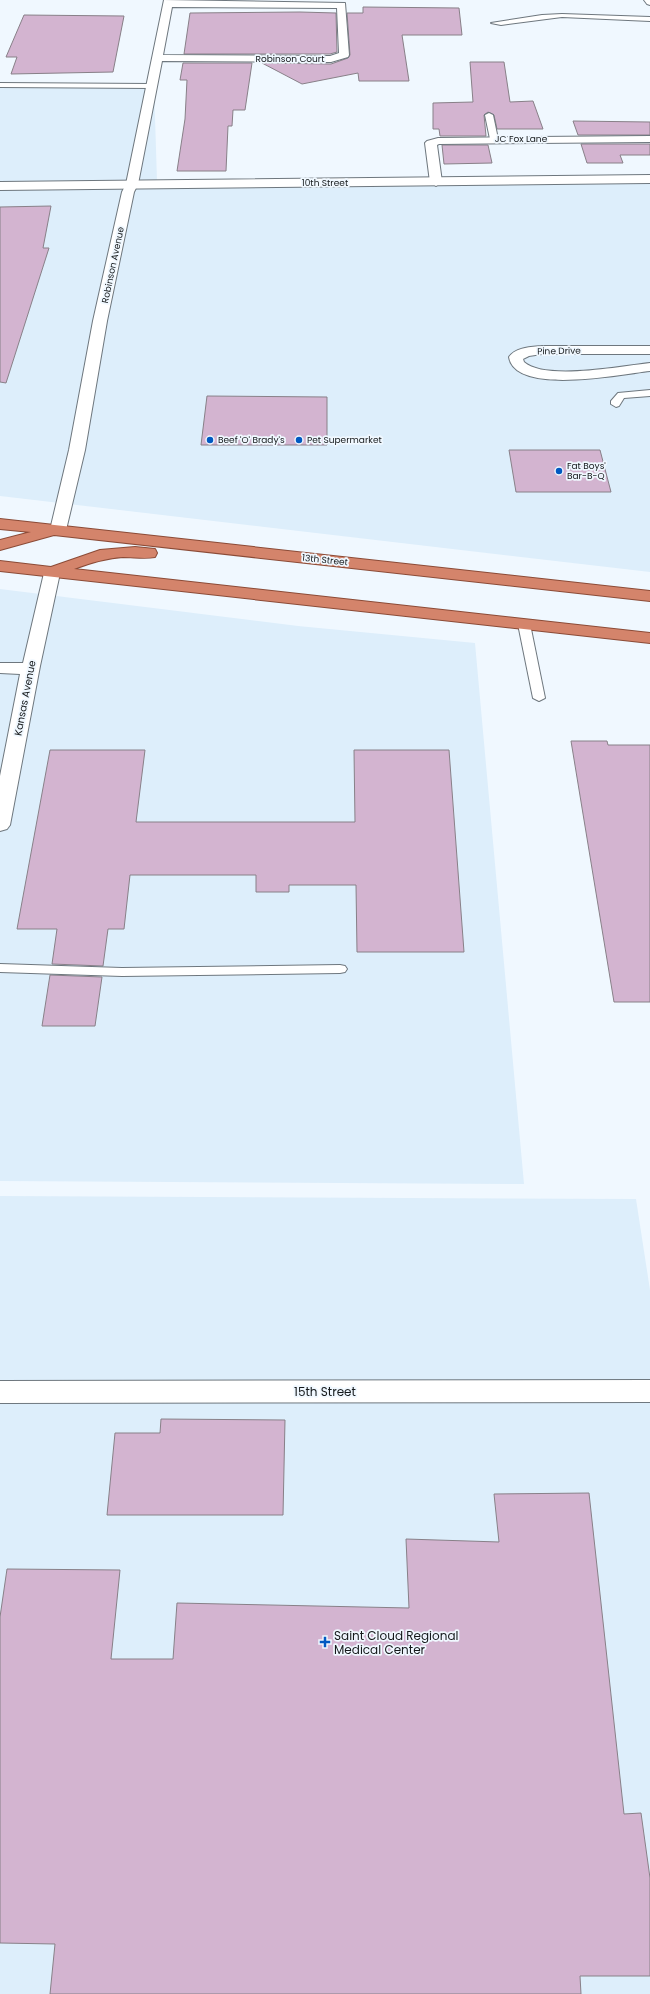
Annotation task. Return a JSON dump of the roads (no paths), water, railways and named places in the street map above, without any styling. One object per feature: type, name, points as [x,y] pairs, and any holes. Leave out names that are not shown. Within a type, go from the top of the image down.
[{"type":"highway","name":"13th Street","points":[[0,524],[650,596]]},
{"type":"highway","points":[[0,545],[58,530]]},
{"type":"highway","points":[[52,573],[85,558],[107,554],[133,552],[325,574],[344,562]]},
{"type":"highway","points":[[0,566],[52,573],[230,591],[650,638]]},
{"type":"street","name":"Robinson Avenue","points":[[58,530],[77,450],[100,321],[128,192],[132,184],[169,2]]},
{"type":"street","name":"Robinson Court","points":[[157,58],[331,59],[344,55],[342,5],[169,2]]},
{"type":"street","name":"JC Fox Lane","points":[[436,182],[431,143],[449,140],[494,139],[650,139]]},
{"type":"street","name":"10th Street","points":[[0,186],[650,179]]},
{"type":"street","name":"Pine Drive","points":[[650,350],[542,350],[526,352],[516,357],[517,364],[527,371],[550,375],[594,373],[650,367]]},
{"type":"street","name":"Kansas Avenue","points":[[0,825],[30,669],[52,573]]},
{"type":"street","points":[[0,668],[30,669]]},
{"type":"street","name":"15th Street","points":[[0,1392],[650,1391]]},
{"type":"lane","points":[[494,23],[568,15],[650,19]]},
{"type":"lane","points":[[0,85],[151,86]]},
{"type":"lane","points":[[489,114],[494,139]]},
{"type":"lane","points":[[616,404],[616,401],[621,395],[650,393]]},
{"type":"lane","points":[[524,624],[539,698]]},
{"type":"lane","points":[[0,968],[122,972],[340,969]]},
{"type":"place","name":"Beef 'O' Brady's","points":[[210,440]]},
{"type":"place","name":"Pet Supermarket","points":[[299,440]]},
{"type":"place","name":"Fat Boys' Bar-B-Q","points":[[559,471]]},
{"type":"place","name":"Saint Cloud Regional Medical Center","points":[[325,1642]]}]
